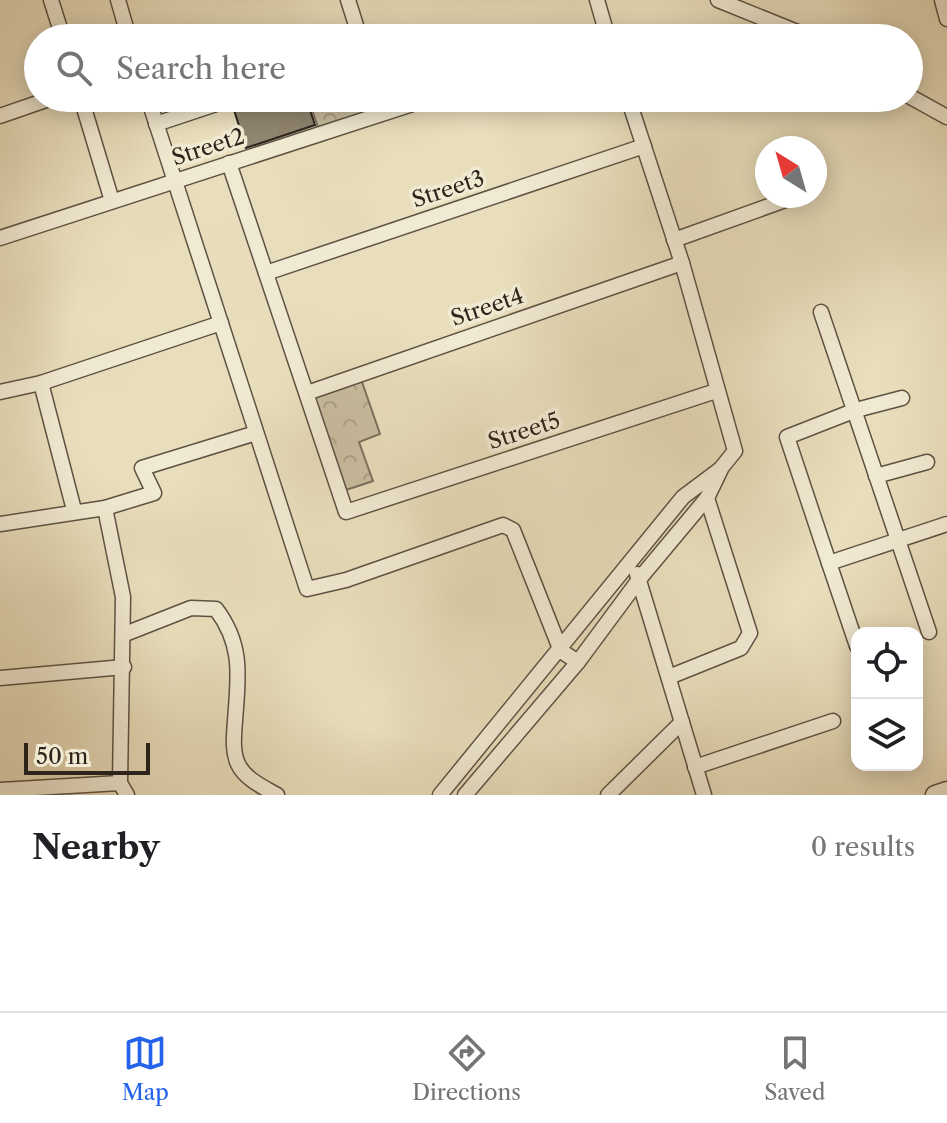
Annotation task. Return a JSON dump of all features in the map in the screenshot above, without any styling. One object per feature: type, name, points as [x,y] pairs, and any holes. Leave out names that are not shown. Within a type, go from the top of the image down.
[{"type":"street","points":[[51,0],[59,24]]},
{"type":"street","points":[[118,0],[125,24]]},
{"type":"street","points":[[348,0],[356,24]]},
{"type":"street","points":[[597,0],[604,24]]},
{"type":"street","points":[[718,0],[777,24]]},
{"type":"street","points":[[942,0],[947,19]]},
{"type":"street","points":[[923,104],[947,117]]},
{"type":"street","points":[[0,116],[24,108]]},
{"type":"street","points":[[85,112],[112,201]]},
{"type":"street","points":[[152,112],[307,589],[346,580],[503,525],[513,530],[561,651],[578,662]]},
{"type":"street","points":[[156,124],[192,112]]},
{"type":"street","name":"Street2","points":[[0,238],[388,112]]},
{"type":"street","points":[[465,795],[578,662],[641,577],[707,498],[722,467],[735,451],[682,263],[633,112]]},
{"type":"street","name":"Street3","points":[[266,273],[644,146]]},
{"type":"street","points":[[229,163],[307,393]]},
{"type":"street","points":[[674,240],[763,208]]},
{"type":"street","name":"Street4","points":[[307,393],[682,263]]},
{"type":"street","points":[[821,312],[929,632]]},
{"type":"street","points":[[0,392],[41,383],[221,323]]},
{"type":"street","points":[[41,383],[74,510]]},
{"type":"street","name":"Street5","points":[[307,393],[346,512],[716,391]]},
{"type":"street","points":[[851,628],[787,437],[856,410],[902,398]]},
{"type":"street","points":[[0,524],[74,510],[105,508],[154,493],[142,468],[256,433]]},
{"type":"street","points":[[876,476],[927,462]]},
{"type":"street","points":[[440,795],[561,651],[683,497],[722,467]]},
{"type":"street","points":[[669,677],[741,648],[750,633],[707,498]]},
{"type":"street","points":[[0,790],[124,789],[123,597],[105,508]]},
{"type":"street","points":[[829,563],[947,524]]},
{"type":"street","points":[[627,566],[641,577],[704,795]]},
{"type":"street","points":[[125,634],[191,608],[216,609],[232,630],[238,670],[234,743],[237,763],[250,778],[277,795]]},
{"type":"street","points":[[0,678],[124,667]]},
{"type":"street","points":[[695,767],[833,721]]},
{"type":"street","points":[[608,795],[682,722]]},
{"type":"street","points":[[935,795],[947,791]]},
{"type":"green space","points":[[313,112],[370,112],[319,130]]},
{"type":"green space","points":[[361,379],[380,434],[359,442],[373,481],[346,490],[313,396]]},
{"type":"building","points":[[235,112],[311,112],[315,125],[246,148]]}]
